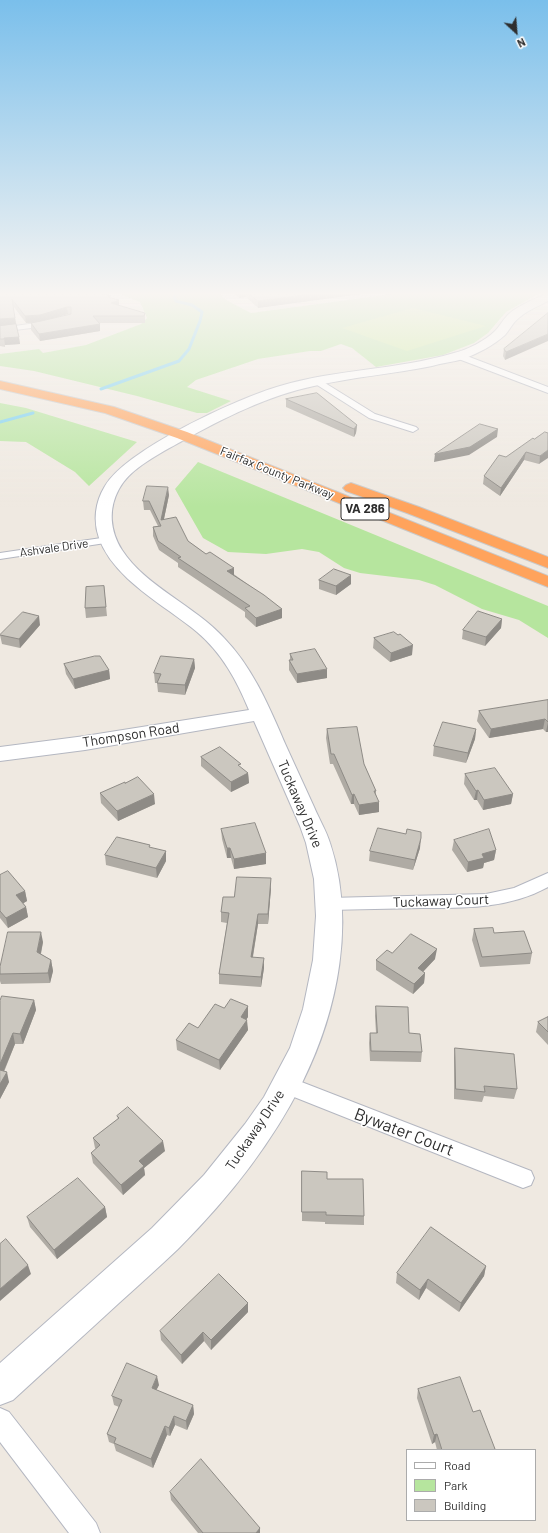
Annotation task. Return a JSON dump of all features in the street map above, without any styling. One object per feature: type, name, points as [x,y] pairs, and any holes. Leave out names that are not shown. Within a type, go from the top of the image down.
[{"type":"highway","points":[[0,373],[65,387],[147,409]]},
{"type":"highway","name":"Fairfax County Parkway","points":[[0,385],[186,427],[406,507],[548,562]]},
{"type":"highway","name":"Fairfax County Parkway","points":[[186,427],[548,582]]},
{"type":"street","name":"Tuckaway Drive","points":[[0,1386],[171,1233],[216,1186],[259,1130],[286,1085],[297,1063],[314,1018],[323,982],[330,933],[327,884],[319,847],[309,820],[249,686],[237,666],[220,644],[205,629],[134,575],[117,556],[108,540],[103,522],[104,508],[112,487],[134,464],[186,427],[255,399],[284,389],[317,381],[421,365]]},
{"type":"street","points":[[481,365],[548,390]]},
{"type":"street","points":[[317,381],[372,416],[413,429]]},
{"type":"street","name":"Ashvale Drive","points":[[0,556],[108,540]]},
{"type":"street","name":"Thompson Road","points":[[0,754],[85,743],[261,714]]},
{"type":"street","name":"Tuckaway Court","points":[[329,904],[482,901],[509,896],[524,891],[548,879]]},
{"type":"street","name":"Bywater Court","points":[[286,1085],[523,1178]]},
{"type":"street","points":[[0,1421],[86,1533]]},
{"type":"green space","points":[[0,365],[242,365],[196,380],[187,387],[231,401],[207,413],[197,413],[137,396],[34,371],[0,366]]},
{"type":"green space","points":[[373,365],[390,365],[376,367]]},
{"type":"green space","points":[[0,403],[26,408],[137,442],[89,486],[75,472],[26,442],[0,441]]},
{"type":"green space","points":[[198,462],[548,606],[548,638],[519,620],[482,609],[435,585],[419,580],[360,573],[344,568],[319,552],[302,549],[266,554],[228,552],[203,538],[175,489]]},
{"type":"building","points":[[317,393],[357,425],[354,429],[286,399]]},
{"type":"building","points":[[480,424],[498,429],[470,447],[435,454]]},
{"type":"building","points":[[545,432],[548,433],[548,450],[540,456],[526,452],[501,488],[484,476],[499,455],[506,457],[533,438],[534,439]]},
{"type":"building","points":[[147,486],[168,487],[161,520],[176,517],[188,541],[206,554],[210,552],[234,568],[227,571],[264,595],[282,609],[256,618],[245,608],[250,606],[178,558],[181,557],[158,541],[153,527],[161,526],[149,501],[143,501]]},
{"type":"building","points":[[334,569],[351,575],[336,586],[319,580]]},
{"type":"building","points":[[104,586],[106,607],[85,608],[86,587]]},
{"type":"building","points":[[478,611],[502,619],[486,637],[463,630]]},
{"type":"building","points":[[23,612],[39,616],[19,639],[0,635]]},
{"type":"building","points":[[394,632],[398,635],[400,634],[413,645],[391,653],[374,638]]},
{"type":"building","points":[[315,649],[327,669],[297,674],[289,660],[293,660],[290,654]]},
{"type":"building","points":[[100,656],[109,670],[73,679],[64,664]]},
{"type":"building","points":[[161,656],[194,659],[185,685],[157,683],[161,674],[154,673]]},
{"type":"building","points":[[548,700],[548,722],[545,719],[491,729],[479,711]]},
{"type":"building","points":[[443,722],[476,729],[468,753],[434,746]]},
{"type":"building","points":[[357,727],[364,764],[376,791],[374,791],[379,802],[359,805],[354,794],[352,795],[334,754],[331,754],[327,729]]},
{"type":"building","points":[[220,747],[241,764],[238,765],[248,773],[231,782],[201,757]]},
{"type":"building","points":[[495,768],[513,794],[484,800],[465,774]]},
{"type":"building","points":[[138,777],[154,794],[117,811],[100,793],[125,783]]},
{"type":"building","points":[[255,823],[266,853],[234,859],[230,848],[227,848],[221,829]]},
{"type":"building","points":[[378,828],[406,834],[407,829],[421,832],[421,838],[415,860],[370,851]]},
{"type":"building","points":[[489,829],[496,850],[482,854],[484,858],[468,862],[454,840]]},
{"type":"building","points":[[117,837],[150,845],[149,847],[166,851],[156,868],[105,855]]},
{"type":"building","points":[[8,871],[25,891],[16,895],[26,907],[6,918],[0,911],[0,875]]},
{"type":"building","points":[[237,877],[271,878],[268,914],[258,914],[251,957],[264,958],[261,977],[219,974],[229,913],[221,912],[223,897],[234,897]]},
{"type":"building","points":[[493,928],[494,933],[524,931],[532,953],[482,957],[474,929]]},
{"type":"building","points":[[8,932],[41,932],[37,952],[51,960],[48,973],[0,974],[0,967]]},
{"type":"building","points":[[411,934],[437,949],[418,968],[425,973],[414,984],[376,960],[387,950],[392,953]]},
{"type":"building","points":[[2,996],[34,1000],[20,1034],[13,1033],[0,1064],[0,1001]]},
{"type":"building","points":[[231,999],[248,1006],[241,1017],[247,1020],[219,1060],[176,1040],[189,1023],[198,1028],[215,1004],[224,1008]]},
{"type":"building","points":[[376,1006],[408,1007],[409,1033],[420,1034],[422,1052],[371,1051],[370,1033],[377,1033]]},
{"type":"building","points":[[548,1017],[548,1032],[538,1022]]},
{"type":"building","points":[[455,1048],[514,1054],[517,1089],[484,1086],[485,1092],[456,1089]]},
{"type":"building","points":[[0,1070],[7,1072],[0,1084]]},
{"type":"building","points":[[128,1107],[163,1141],[139,1161],[144,1166],[121,1185],[91,1153],[100,1145],[93,1138],[119,1118],[117,1116]]},
{"type":"building","points":[[302,1171],[327,1172],[327,1179],[363,1179],[364,1216],[326,1215],[326,1212],[302,1212]]},
{"type":"building","points":[[78,1178],[105,1207],[54,1250],[27,1217]]},
{"type":"building","points":[[431,1227],[486,1266],[461,1303],[428,1279],[420,1290],[397,1273]]},
{"type":"building","points":[[6,1239],[28,1265],[0,1289],[0,1244]]},
{"type":"building","points":[[219,1274],[248,1303],[211,1340],[203,1332],[181,1355],[160,1331]]},
{"type":"building","points":[[127,1363],[157,1376],[152,1388],[193,1405],[186,1421],[174,1416],[169,1428],[165,1426],[151,1459],[114,1443],[116,1438],[107,1434],[122,1400],[112,1396]]},
{"type":"building","points":[[460,1377],[473,1412],[480,1410],[495,1449],[442,1449],[437,1434],[434,1435],[418,1389]]},
{"type":"building","points":[[201,1459],[260,1528],[256,1533],[203,1533],[170,1492]]},
{"type":"waterway","points":[[101,389],[169,365]]},
{"type":"waterway","points":[[0,422],[33,413]]}]
